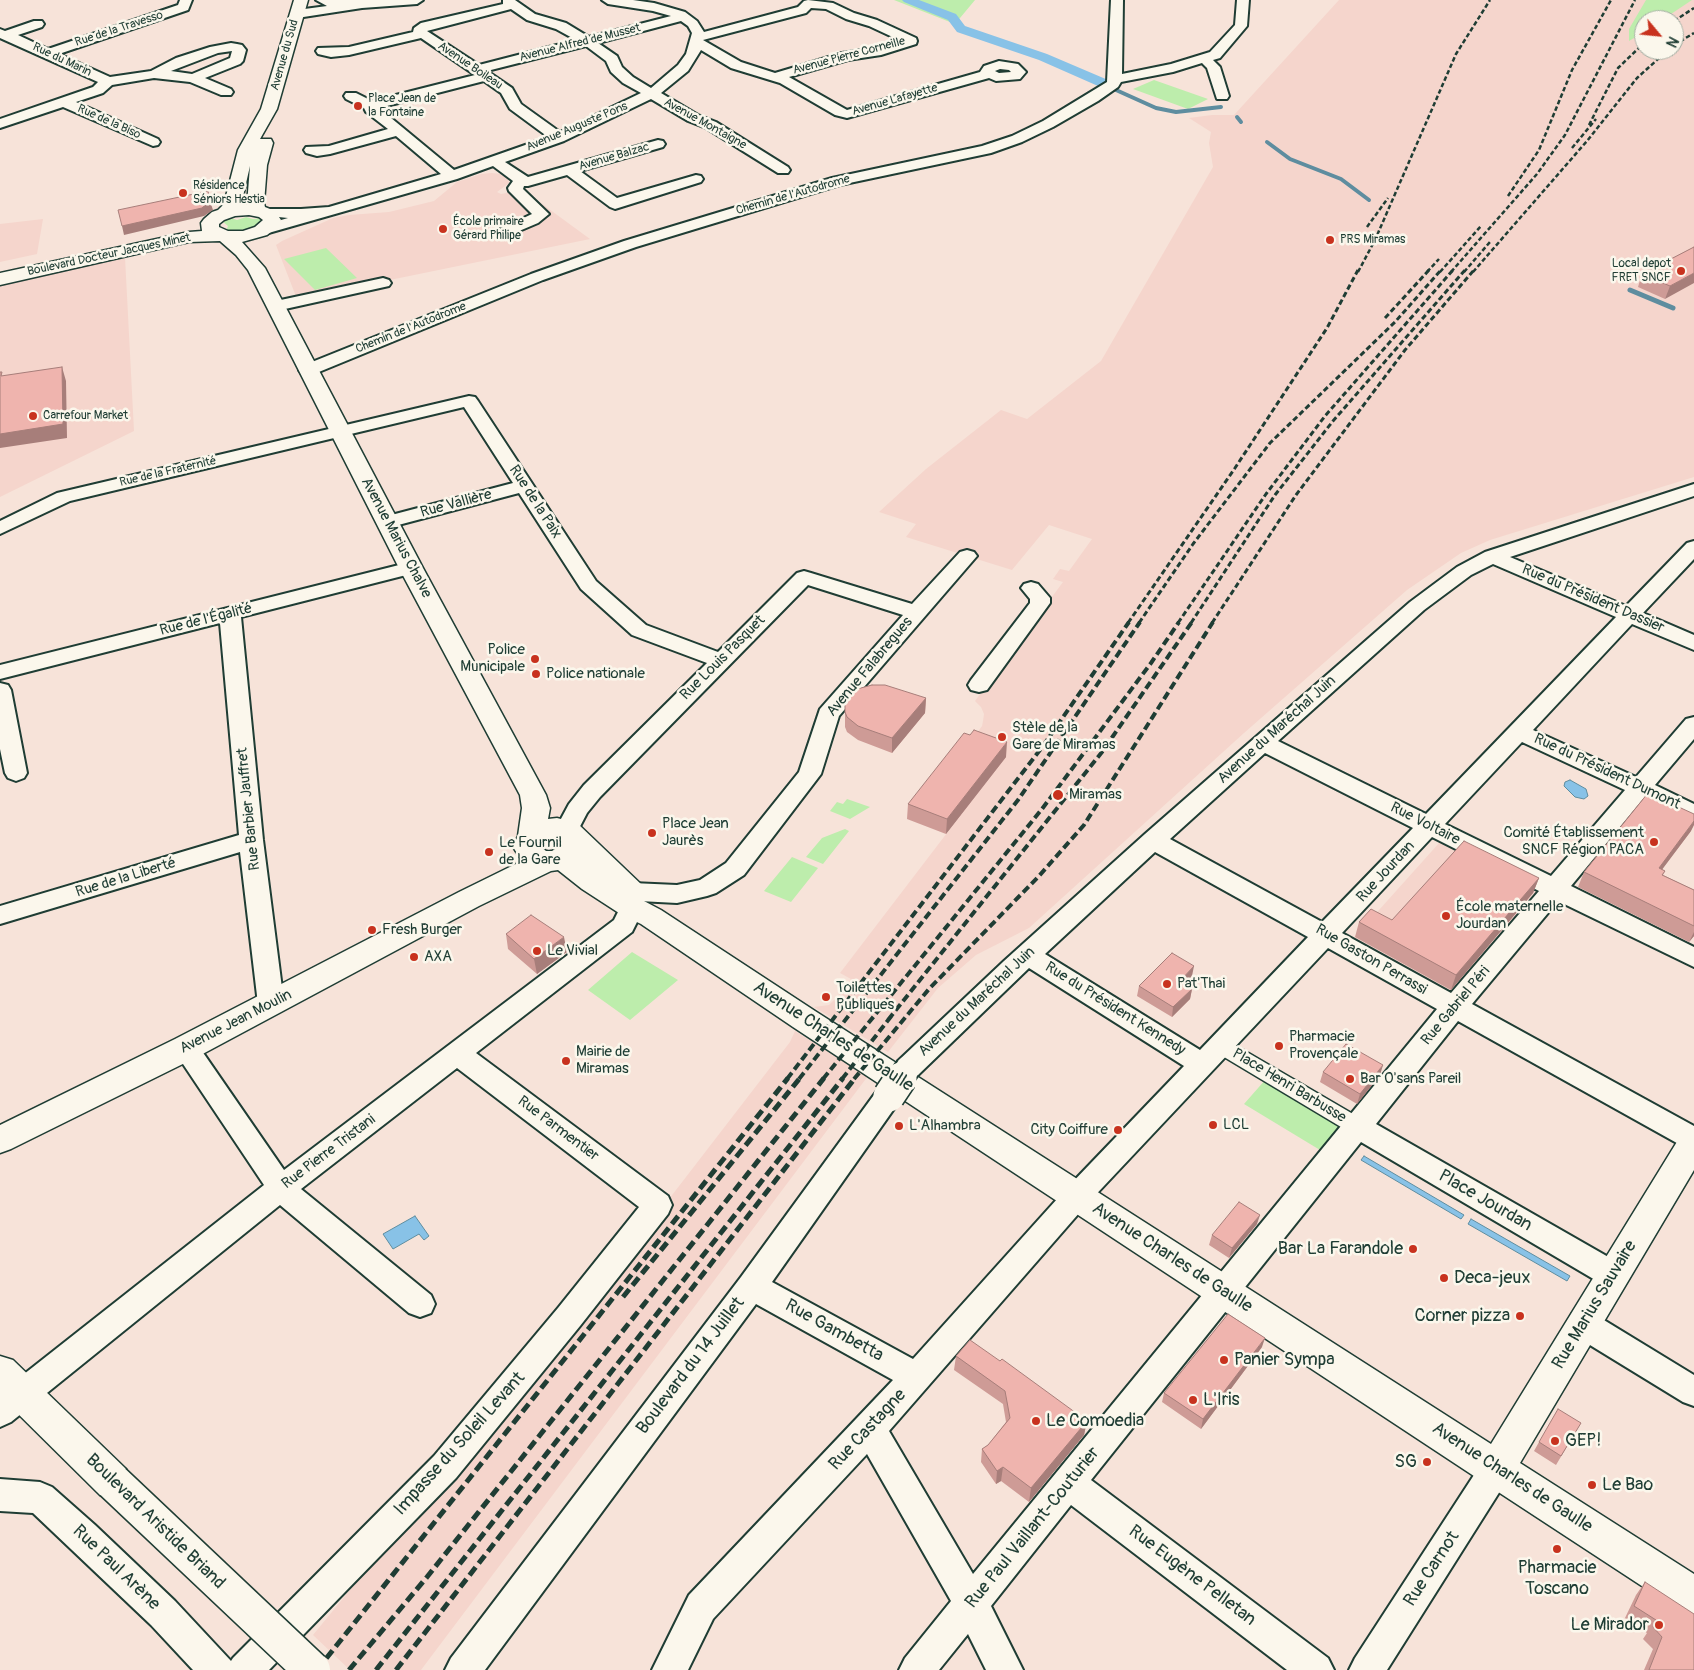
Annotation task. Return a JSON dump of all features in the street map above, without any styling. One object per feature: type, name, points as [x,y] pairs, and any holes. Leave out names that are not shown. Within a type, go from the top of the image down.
[{"type":"main road","name":"Avenue du Sud","points":[[221,226],[232,205],[246,150],[268,109],[299,7]]},
{"type":"main road","name":"Avenue du Sud","points":[[262,221],[255,204],[259,165],[268,134],[268,109]]},
{"type":"main road","points":[[241,210],[262,221],[244,236],[221,226],[241,210]]},
{"type":"main road","points":[[256,268],[257,248],[262,221]]},
{"type":"main road","name":"Avenue Marius Chalve","points":[[221,226],[256,268],[411,568],[533,795],[536,808],[553,843]]},
{"type":"main road","name":"Boulevard Docteur Jacques Minet","points":[[0,270],[186,229],[221,226]]},
{"type":"main road","name":"Boulevard Docteur Jacques Minet","points":[[0,279],[189,236],[221,226]]},
{"type":"main road","points":[[553,843],[638,906]]},
{"type":"main road","points":[[553,843],[592,882],[638,906]]},
{"type":"main road","name":"Avenue Jean Moulin","points":[[0,1140],[186,1048],[469,899],[553,843]]},
{"type":"main road","name":"Avenue Charles de Gaulle","points":[[638,906],[804,1019],[1694,1597]]},
{"type":"main road","name":"Rue Marius Sauvaire","points":[[1496,1469],[1694,1140]]},
{"type":"main road","name":"Boulevard Aristide Briand","points":[[8,1393],[113,1482],[312,1670]]},
{"type":"street","name":"Rue de la Travesso","points":[[48,53],[179,9],[184,7],[186,0]]},
{"type":"street","points":[[299,7],[417,0]]},
{"type":"street","points":[[608,0],[651,3],[683,17],[693,24],[698,33],[697,40]]},
{"type":"street","points":[[1117,0],[1115,79],[1173,68],[1215,55],[1241,26],[1243,0]]},
{"type":"street","points":[[299,7],[327,1],[362,4]]},
{"type":"street","name":"Avenue Pierre Corneille","points":[[697,40],[802,10],[805,2],[829,6],[850,16],[873,22],[911,41],[876,52],[847,56],[775,77]]},
{"type":"street","points":[[423,34],[419,32],[426,26],[511,3]]},
{"type":"street","name":"Avenue Montaigne","points":[[511,3],[531,17],[561,26],[586,41],[612,59],[620,74],[693,118],[711,125],[783,170]]},
{"type":"street","name":"Avenue Alfred de Musset","points":[[372,106],[586,41],[683,17]]},
{"type":"street","points":[[3,34],[38,24]]},
{"type":"street","name":"Rue du Marin","points":[[0,124],[98,90],[105,85],[104,80],[3,34]]},
{"type":"street","points":[[323,51],[332,53],[349,51],[423,34]]},
{"type":"street","name":"Avenue Boileau","points":[[423,34],[507,91],[515,106],[559,138]]},
{"type":"street","name":"Avenue Lafayette","points":[[697,40],[736,64],[775,77],[847,114],[989,74]]},
{"type":"street","name":"Avenue Auguste Pons","points":[[262,221],[330,211],[452,176],[559,138],[651,94],[683,68],[693,54],[697,40]]},
{"type":"street","points":[[154,74],[182,61],[215,50],[231,47],[239,50],[238,58],[235,61],[193,78]]},
{"type":"street","points":[[1204,58],[1213,67],[1222,96]]},
{"type":"street","points":[[105,82],[154,74],[193,78],[226,92]]},
{"type":"street","name":"Chemin de l'Autodrome","points":[[308,370],[537,277],[630,244],[837,181],[977,152],[1017,139],[1048,124],[1093,98],[1113,84],[1115,79]]},
{"type":"street","points":[[351,96],[362,104],[372,106],[370,109],[452,176]]},
{"type":"street","name":"Rue de la Biso","points":[[64,102],[153,142]]},
{"type":"street","points":[[311,150],[317,152],[330,150],[398,131]]},
{"type":"street","name":"Avenue Balzac","points":[[521,180],[528,182],[658,144]]},
{"type":"street","points":[[495,161],[521,180],[514,188],[541,214],[533,220],[504,232]]},
{"type":"street","name":"Avenue Balzac","points":[[569,170],[614,204],[696,180]]},
{"type":"street","points":[[276,306],[383,283]]},
{"type":"street","name":"Rue de la Paix","points":[[340,431],[469,401],[588,585],[639,630],[720,660]]},
{"type":"street","name":"Rue de la Fraternité","points":[[0,528],[64,497],[340,431]]},
{"type":"street","name":"Rue Vallière","points":[[387,522],[525,486]]},
{"type":"street","name":"Avenue du Maréchal Juin","points":[[911,1064],[1153,840],[1417,606],[1464,571],[1492,556],[1694,490]]},
{"type":"street","name":"Rue Jourdan","points":[[1077,1196],[1694,547]]},
{"type":"street","name":"Avenue Falabregues","points":[[638,906],[667,895],[694,890],[716,882],[735,869],[810,774],[828,714],[967,556]]},
{"type":"street","name":"Rue du Président Dassier","points":[[1492,556],[1694,643]]},
{"type":"street","name":"Rue de l'Égalité","points":[[0,672],[411,568]]},
{"type":"street","name":"Rue Louis Pasquet","points":[[553,843],[592,791],[804,577],[916,612]]},
{"type":"street","points":[[979,685],[1040,603],[1040,598],[1031,588]]},
{"type":"street","name":"Rue Barbier Jauffret","points":[[230,614],[251,840],[271,1004]]},
{"type":"street","points":[[0,690],[16,773]]},
{"type":"street","name":"Rue Gabriel Péri","points":[[1224,1292],[1454,1007],[1694,724]]},
{"type":"street","name":"Rue du Président Dumont","points":[[1519,732],[1694,813]]},
{"type":"street","name":"Rue Voltaire","points":[[1264,743],[1694,958]]},
{"type":"street","name":"Rue de la Liberté","points":[[0,915],[251,840]]},
{"type":"street","name":"Rue Gaston Perrassi","points":[[1153,840],[1326,934],[1694,1140]]},
{"type":"street","name":"Rue Pierre Tristani","points":[[8,1393],[458,1054],[622,926],[638,906]]},
{"type":"street","name":"Rue du Président Kennedy","points":[[1028,955],[1203,1065]]},
{"type":"street","name":"Place Henri Barbusse","points":[[1221,1046],[1358,1127]]},
{"type":"street","points":[[186,1048],[281,1188],[301,1207],[420,1304]]},
{"type":"street","name":"Rue Parmentier","points":[[458,1054],[658,1204]]},
{"type":"street","name":"Boulevard du 14 Juillet","points":[[463,1670],[752,1286],[911,1064]]},
{"type":"street","name":"Place Jourdan","points":[[1358,1127],[1613,1275]]},
{"type":"street","name":"Rue Castagne","points":[[670,1670],[701,1607],[870,1429],[1077,1196]]},
{"type":"street","name":"Impasse du Soleil Levant","points":[[245,1670],[444,1467],[569,1317],[658,1204]]},
{"type":"street","name":"Rue Gambetta","points":[[752,1286],[917,1377]]},
{"type":"street","name":"Rue Paul Vaillant-Couturier","points":[[917,1670],[1224,1292]]},
{"type":"street","points":[[1583,1324],[1694,1392]]},
{"type":"street","points":[[870,1429],[971,1604],[1005,1670]]},
{"type":"street","name":"Rue Carnot","points":[[1367,1670],[1496,1469]]},
{"type":"street","name":"Rue Eugène Pelletan","points":[[1069,1483],[1316,1670]]},
{"type":"street","name":"Rue Paul Arène","points":[[0,1495],[40,1498],[156,1606],[217,1670]]},
{"type":"shaded area","points":[[1339,0],[1694,0],[1694,477],[1490,540],[1461,553],[1407,590],[1244,733],[1029,928],[976,955],[938,988],[888,1052],[814,1007],[829,1005],[851,979],[840,973],[1005,757],[969,744],[982,726],[984,714],[981,707],[975,701],[1063,582],[1053,579],[1060,569],[1069,571],[1092,539],[1049,525],[1012,570],[906,537],[916,524],[879,512],[926,469],[1001,410],[1027,419],[1101,361],[1213,167],[1209,143],[1211,132],[1189,118],[1234,115]]},
{"type":"shaded area","name":"École primaire Gérard Philipe","points":[[481,174],[501,174],[508,178],[509,183],[497,192],[501,194],[523,190],[590,239],[297,299],[276,245],[282,241],[333,218],[389,212],[434,201],[457,182]]},
{"type":"shaded area","points":[[43,219],[37,254],[0,262],[0,224]]},
{"type":"shaded area","name":"Carrefour Market","points":[[125,257],[134,431],[0,497],[0,286]]},
{"type":"shaded area","name":"École maternelle Jourdan","points":[[1440,842],[1538,892],[1453,994],[1353,939]]},
{"type":"shaded area","points":[[795,1031],[868,1076],[421,1670],[350,1670],[313,1635],[639,1238],[790,1042]]},
{"type":"green space","points":[[894,0],[975,0],[955,24]]},
{"type":"green space","points":[[1646,0],[1692,0],[1677,10],[1640,10]]},
{"type":"green space","points":[[1634,20],[1634,38],[1629,41],[1629,29]]},
{"type":"green space","points":[[1154,80],[1208,99],[1188,109],[1133,89]]},
{"type":"green space","points":[[228,217],[237,220],[246,217],[253,219],[262,218],[263,222],[255,229],[226,231],[228,226],[222,221]]},
{"type":"green space","points":[[326,248],[357,278],[315,290],[284,259]]},
{"type":"green space","points":[[847,799],[870,807],[850,819],[830,811],[837,802],[843,804]]},
{"type":"green space","points":[[845,829],[849,831],[823,864],[806,857],[822,838]]},
{"type":"green space","points":[[792,857],[818,868],[791,902],[764,891]]},
{"type":"green space","points":[[632,952],[678,980],[630,1020],[588,990]]},
{"type":"green space","points":[[1266,1079],[1341,1124],[1320,1150],[1244,1104]]},
{"type":"water","points":[[1570,780],[1586,789],[1588,796],[1584,799],[1575,797],[1564,786],[1565,782]]},
{"type":"water","points":[[1364,1156],[1464,1215],[1461,1219],[1361,1160]]},
{"type":"water","points":[[415,1216],[429,1236],[424,1240],[419,1234],[393,1249],[383,1234]]},
{"type":"water","points":[[1471,1219],[1570,1276],[1567,1281],[1468,1224]]},
{"type":"building","points":[[208,191],[210,201],[202,208],[122,226],[118,210]]},
{"type":"building","points":[[1694,247],[1694,273],[1670,286],[1642,274]]},
{"type":"building","name":"Carrefour Market","points":[[62,367],[63,424],[0,434],[0,372],[2,372],[1,376]]},
{"type":"building","points":[[872,685],[885,685],[926,698],[892,738],[858,726],[847,717],[845,712],[845,702],[849,695],[857,689]]},
{"type":"building","points":[[974,730],[1007,742],[947,819],[908,804],[964,733],[970,735]]},
{"type":"building","points":[[1648,793],[1694,814],[1694,821],[1659,868],[1665,871],[1662,875],[1694,890],[1694,926],[1584,872]]},
{"type":"building","name":"École maternelle Jourdan","points":[[1464,841],[1539,878],[1456,975],[1359,922],[1371,909],[1392,920]]},
{"type":"building","points":[[531,915],[564,937],[534,959],[506,934]]},
{"type":"building","name":"Pat'Thai","points":[[1172,953],[1194,966],[1179,982],[1192,989],[1173,1007],[1139,986]]},
{"type":"building","name":"Bar O'sans Pareil","points":[[1346,1044],[1383,1065],[1360,1094],[1323,1072]]},
{"type":"building","points":[[1239,1202],[1260,1215],[1232,1248],[1212,1235]]},
{"type":"building","points":[[1228,1314],[1265,1338],[1203,1419],[1164,1393]]},
{"type":"building","name":"Le Comoedia","points":[[970,1340],[1000,1361],[1002,1359],[1087,1421],[1031,1488],[1003,1467],[997,1471],[982,1449],[988,1445],[1010,1418],[1005,1391],[956,1356]]},
{"type":"building","name":"GEP!","points":[[1558,1409],[1581,1423],[1561,1456],[1539,1442]]},
{"type":"building","name":"Le Mirador","points":[[1645,1582],[1694,1614],[1694,1670],[1649,1670],[1662,1637],[1653,1627],[1656,1620],[1634,1606]]},
{"type":"waterway","points":[[908,0],[952,17],[961,29],[1043,57],[1103,83]]},
{"type":"waterway","points":[[1116,90],[1156,108],[1176,112],[1221,107]]},
{"type":"waterway","points":[[1237,117],[1241,122]]},
{"type":"waterway","points":[[1267,142],[1290,159],[1341,179],[1369,200]]},
{"type":"waterway","points":[[1630,290],[1673,308]]},
{"type":"railway","points":[[1358,272],[1375,240],[1456,54],[1490,0]]},
{"type":"railway","points":[[1508,196],[1539,150],[1572,70],[1611,0]]},
{"type":"railway","points":[[1451,272],[1537,174],[1565,135],[1635,0]]},
{"type":"railway","points":[[1684,14],[1694,8]]},
{"type":"railway","points":[[1684,39],[1694,33]]},
{"type":"railway","points":[[1589,125],[1618,68],[1634,53]]},
{"type":"railway","points":[[1473,272],[1587,141],[1637,78],[1657,60]]},
{"type":"railway","points":[[1572,148],[1596,119]]},
{"type":"railway","points":[[1367,227],[1388,198]]},
{"type":"railway","points":[[1440,272],[1481,226]]},
{"type":"railway","points":[[1464,272],[1490,242]]},
{"type":"railway","points":[[1427,272],[1439,259]]},
{"type":"railway","points":[[1128,623],[1235,468],[1327,328],[1358,270]]},
{"type":"railway","points":[[1385,318],[1429,270]]},
{"type":"railway","points":[[1139,623],[1193,544],[1270,443],[1395,322],[1441,270]]},
{"type":"railway","points":[[1178,623],[1266,494],[1325,416],[1453,270]]},
{"type":"railway","points":[[1191,623],[1275,495],[1333,421],[1465,270]]},
{"type":"railway","points":[[1212,623],[1296,495],[1405,350],[1474,270]]},
{"type":"railway","points":[[787,1079],[1043,746],[1129,622]]},
{"type":"railway","points":[[799,1079],[1018,800],[1140,622]]},
{"type":"railway","points":[[823,1079],[1042,809],[1151,663],[1179,622]]},
{"type":"railway","points":[[888,1020],[1102,752],[1192,622]]},
{"type":"railway","points":[[854,1079],[929,989],[1039,876],[1084,825],[1213,622]]},
{"type":"railway","points":[[842,1079],[893,1014]]},
{"type":"railway","points":[[317,1670],[788,1078]]},
{"type":"railway","points":[[623,1297],[800,1078]]},
{"type":"railway","points":[[349,1670],[427,1577],[824,1078]]},
{"type":"railway","points":[[376,1670],[843,1078]]},
{"type":"railway","points":[[396,1670],[855,1078]]},
{"type":"place","name":"Place Jean de la Fontaine","points":[[358,106]]},
{"type":"place","name":"Résidence Séniors Hestia","points":[[183,193]]},
{"type":"place","name":"École primaire Gérard Philipe","points":[[443,229]]},
{"type":"place","name":"PRS Miramas","points":[[1330,240]]},
{"type":"place","name":"Local depot FRET SNCF","points":[[1681,271]]},
{"type":"place","name":"Carrefour Market","points":[[33,416]]},
{"type":"place","name":"Police Municipale","points":[[535,659]]},
{"type":"place","name":"Police nationale","points":[[536,674]]},
{"type":"place","name":"Stèle de la Gare de Miramas","points":[[1002,737]]},
{"type":"place","name":"Miramas","points":[[1058,795]]},
{"type":"place","name":"Place Jean Jaurès","points":[[652,833]]},
{"type":"place","name":"Comité Établissement SNCF Région PACA","points":[[1654,842]]},
{"type":"place","name":"Le Fournil de la Gare","points":[[489,852]]},
{"type":"place","name":"École maternelle Jourdan","points":[[1446,916]]},
{"type":"place","name":"Fresh Burger","points":[[372,930]]},
{"type":"place","name":"Le Vivial","points":[[537,951]]},
{"type":"place","name":"AXA","points":[[414,957]]},
{"type":"place","name":"Pat'Thai","points":[[1167,984]]},
{"type":"place","name":"Toilettes Publiques","points":[[826,997]]},
{"type":"place","name":"Pharmacie Provençale","points":[[1279,1046]]},
{"type":"place","name":"Mairie de Miramas","points":[[566,1061]]},
{"type":"place","name":"Bar O'sans Pareil","points":[[1350,1079]]},
{"type":"place","name":"LCL","points":[[1213,1125]]},
{"type":"place","name":"L'Alhambra","points":[[899,1126]]},
{"type":"place","name":"City Coiffure","points":[[1118,1130]]},
{"type":"place","name":"Bar La Farandole","points":[[1413,1249]]},
{"type":"place","name":"Deca-jeux","points":[[1444,1278]]},
{"type":"place","name":"Corner pizza","points":[[1520,1316]]},
{"type":"place","name":"Panier Sympa","points":[[1224,1360]]},
{"type":"place","name":"L'Iris","points":[[1193,1400]]},
{"type":"place","name":"Le Comoedia","points":[[1036,1421]]},
{"type":"place","name":"GEP!","points":[[1555,1441]]},
{"type":"place","name":"SG","points":[[1427,1462]]},
{"type":"place","name":"Le Bao","points":[[1592,1485]]},
{"type":"place","name":"Pharmacie Toscano","points":[[1557,1549]]},
{"type":"place","name":"Le Mirador","points":[[1659,1625]]}]
